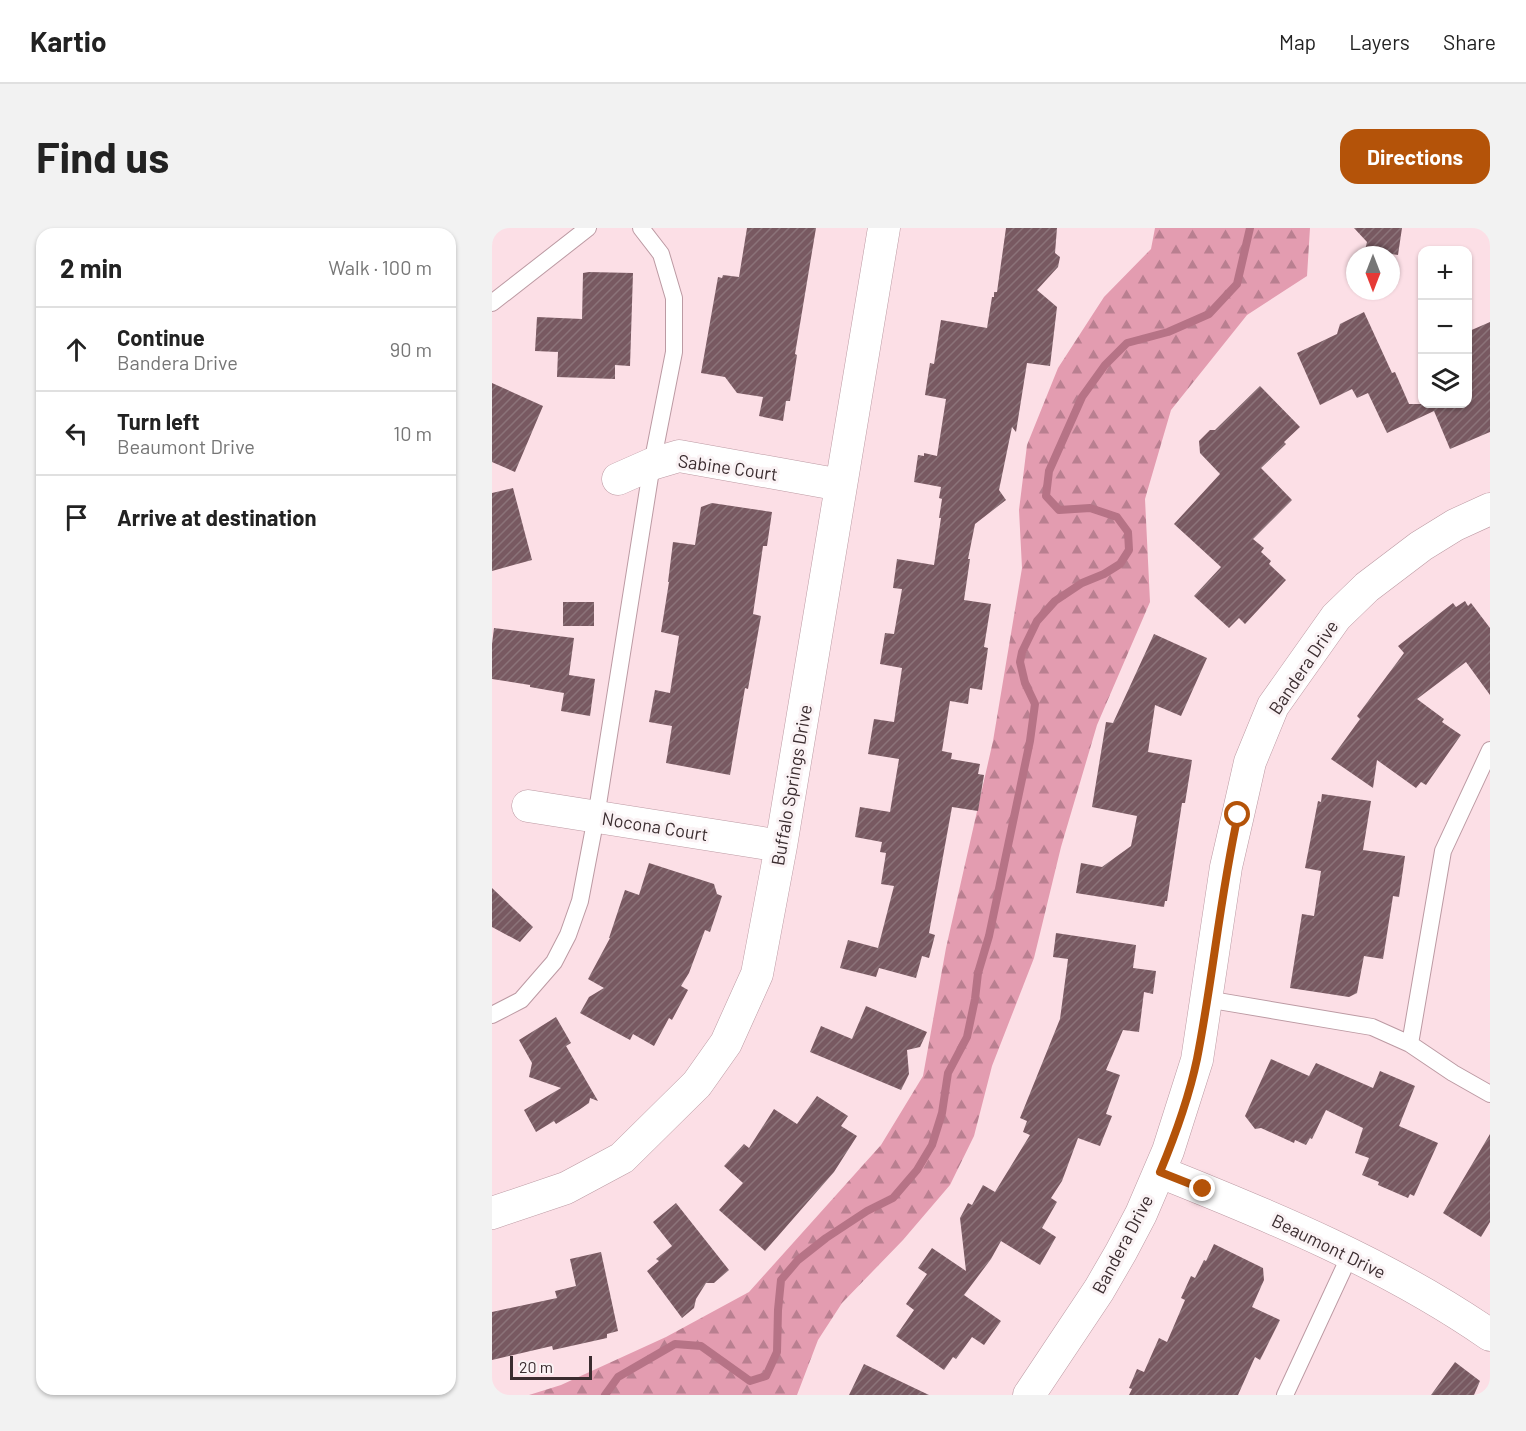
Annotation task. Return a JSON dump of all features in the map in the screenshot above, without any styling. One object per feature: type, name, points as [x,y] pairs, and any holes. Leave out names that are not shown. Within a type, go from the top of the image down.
[{"type":"street","name":"Buffalo Springs Drive","points":[[492,1213],[566,1188],[622,1158],[697,1084],[726,1043],[757,974],[781,846],[884,228]]},
{"type":"street","name":"Sabine Court","points":[[618,478],[679,456],[842,484]]},
{"type":"street","name":"Bandera Drive","points":[[1029,1395],[1099,1290],[1121,1252],[1160,1172],[1175,1132],[1194,1069],[1226,867],[1250,762],[1273,706],[1336,617],[1367,587],[1421,546],[1455,525],[1490,509]]},
{"type":"street","name":"Nocona Court","points":[[528,806],[781,846]]},
{"type":"street","name":"Beaumont Drive","points":[[1160,1172],[1280,1221],[1350,1255],[1394,1277],[1490,1335]]},
{"type":"lane","points":[[492,303],[588,228]]},
{"type":"lane","points":[[492,1015],[521,1000],[554,962],[568,935],[580,901],[596,817],[652,464],[675,352],[675,298],[661,254],[641,228]]},
{"type":"lane","points":[[1410,1044],[1443,851],[1490,750]]},
{"type":"lane","points":[[1206,999],[1372,1027],[1410,1044],[1453,1073],[1490,1094]]},
{"type":"lane","points":[[1285,1395],[1350,1255]]},
{"type":"green space","points":[[1155,228],[1310,228],[1307,276],[1247,315],[1171,410],[1145,499],[1150,602],[1097,725],[1061,847],[1034,958],[992,1066],[974,1136],[950,1185],[903,1240],[842,1303],[818,1340],[797,1395],[529,1395],[561,1385],[666,1337],[749,1292],[881,1145],[923,1076],[946,948],[993,741],[1022,568],[1019,510],[1027,445],[1058,368],[1104,297],[1151,249]]},
{"type":"building","points":[[747,228],[816,228],[795,354],[797,355],[790,401],[786,401],[783,421],[759,416],[763,397],[737,393],[725,377],[701,373],[718,277],[722,278],[723,275],[739,277]]},
{"type":"building","points":[[1006,228],[1057,228],[1055,253],[1060,257],[1058,267],[1037,290],[1057,307],[1050,366],[1027,363],[1016,432],[1012,427],[999,490],[1006,500],[975,524],[968,559],[970,559],[964,600],[991,604],[984,647],[988,648],[982,690],[970,688],[968,704],[950,701],[942,751],[952,753],[951,759],[980,764],[978,774],[984,775],[978,811],[952,807],[929,933],[935,935],[929,958],[922,956],[916,978],[879,968],[876,977],[840,968],[848,940],[878,948],[894,886],[881,884],[886,853],[880,852],[882,842],[855,837],[860,807],[890,812],[899,759],[868,754],[874,719],[894,722],[902,668],[880,664],[885,633],[894,634],[902,589],[893,588],[897,559],[934,565],[941,518],[939,518],[942,499],[939,498],[941,487],[914,482],[918,455],[924,456],[924,453],[937,456],[946,399],[925,395],[930,363],[934,364],[941,320],[987,328],[992,297],[994,297],[994,292],[997,292]]},
{"type":"building","points":[[1354,228],[1402,228],[1399,246],[1366,246],[1367,242]]},
{"type":"building","points":[[583,273],[633,273],[630,366],[615,365],[615,379],[557,377],[558,352],[535,351],[537,317],[582,319]]},
{"type":"building","points":[[1364,312],[1409,404],[1418,404],[1418,408],[1472,408],[1472,330],[1490,322],[1490,432],[1450,449],[1434,411],[1387,433],[1368,393],[1357,398],[1352,389],[1320,405],[1297,353],[1337,334],[1340,324]]},
{"type":"building","points":[[492,383],[543,406],[515,472],[492,462]]},
{"type":"building","points":[[1260,386],[1300,427],[1261,468],[1292,500],[1253,539],[1264,548],[1261,552],[1271,561],[1269,564],[1286,580],[1245,624],[1239,618],[1229,628],[1194,596],[1221,567],[1174,524],[1220,474],[1200,453],[1199,441],[1210,430],[1215,430]]},
{"type":"building","points":[[513,488],[532,560],[492,571],[492,493]]},
{"type":"building","points":[[712,503],[772,512],[767,546],[763,546],[753,614],[761,616],[748,689],[745,688],[730,775],[666,763],[672,726],[649,722],[655,690],[670,693],[679,636],[661,632],[673,542],[695,545],[701,507]]},
{"type":"building","points":[[1465,601],[1468,606],[1471,603],[1490,628],[1490,695],[1466,662],[1417,699],[1444,719],[1442,722],[1461,735],[1426,785],[1421,782],[1416,788],[1377,760],[1373,788],[1331,759],[1360,719],[1357,716],[1404,653],[1398,646],[1453,603],[1456,607]]},
{"type":"building","points":[[563,602],[594,602],[594,626],[563,626]]},
{"type":"building","points":[[494,628],[574,638],[569,675],[595,679],[590,716],[561,711],[564,693],[492,679]]},
{"type":"building","points":[[1154,634],[1207,658],[1181,716],[1155,705],[1148,752],[1192,760],[1185,803],[1182,803],[1167,901],[1164,907],[1076,893],[1081,863],[1102,867],[1131,846],[1137,816],[1092,807],[1106,722],[1113,723]]},
{"type":"building","points":[[1322,794],[1371,801],[1363,850],[1405,856],[1399,897],[1393,896],[1383,959],[1364,956],[1357,993],[1349,997],[1290,988],[1302,914],[1314,916],[1321,871],[1305,868],[1318,801],[1321,802]]},
{"type":"building","points":[[649,863],[714,884],[717,894],[722,896],[710,932],[705,930],[689,973],[681,986],[688,990],[672,1020],[669,1018],[654,1046],[633,1034],[630,1040],[580,1013],[589,997],[604,988],[588,979],[610,938],[625,890],[639,895]]},
{"type":"building","points":[[492,888],[533,927],[520,942],[492,927]]},
{"type":"building","points":[[1056,933],[1136,945],[1133,968],[1156,971],[1153,994],[1144,992],[1139,1032],[1123,1030],[1106,1070],[1120,1075],[1106,1114],[1112,1116],[1100,1146],[1078,1138],[1062,1181],[1051,1198],[1057,1202],[1042,1228],[1056,1237],[1040,1265],[1001,1241],[991,1259],[964,1295],[1001,1321],[984,1345],[972,1337],[956,1359],[953,1357],[944,1370],[896,1336],[914,1310],[906,1304],[927,1274],[918,1268],[932,1248],[966,1271],[960,1218],[968,1203],[972,1205],[983,1185],[995,1192],[1030,1135],[1023,1132],[1027,1121],[1020,1118],[1060,1019],[1068,959],[1053,957]]},
{"type":"building","points":[[866,1006],[927,1032],[920,1047],[907,1050],[909,1074],[901,1090],[810,1052],[821,1026],[852,1039]]},
{"type":"building","points":[[556,1017],[571,1043],[566,1046],[598,1101],[590,1098],[589,1103],[579,1110],[556,1124],[554,1121],[536,1132],[524,1110],[561,1088],[529,1077],[532,1063],[519,1040]]},
{"type":"building","points":[[1271,1059],[1309,1076],[1316,1063],[1373,1088],[1380,1071],[1415,1086],[1399,1126],[1438,1143],[1414,1196],[1410,1194],[1408,1198],[1362,1175],[1369,1158],[1355,1153],[1363,1128],[1326,1110],[1312,1139],[1310,1138],[1306,1145],[1295,1140],[1294,1143],[1261,1128],[1255,1129],[1245,1116]]},
{"type":"building","points":[[817,1096],[848,1116],[841,1126],[857,1136],[834,1172],[765,1251],[719,1210],[743,1183],[724,1166],[744,1144],[749,1148],[774,1109],[797,1124]]},
{"type":"building","points":[[1490,1134],[1490,1222],[1481,1237],[1443,1213]]},
{"type":"building","points":[[676,1203],[729,1270],[714,1283],[706,1283],[696,1299],[694,1308],[682,1318],[647,1271],[659,1261],[656,1259],[672,1246],[653,1222]]},
{"type":"building","points":[[1214,1244],[1263,1268],[1264,1280],[1252,1307],[1280,1320],[1260,1360],[1255,1357],[1238,1395],[1129,1395],[1132,1389],[1129,1388],[1137,1369],[1144,1372],[1159,1338],[1167,1342],[1185,1300],[1181,1298],[1191,1276],[1195,1278]]},
{"type":"building","points":[[601,1252],[618,1331],[607,1334],[607,1338],[553,1350],[552,1346],[492,1360],[492,1312],[557,1298],[555,1291],[576,1286],[570,1259]]},
{"type":"building","points":[[1455,1362],[1480,1381],[1474,1395],[1431,1395]]},
{"type":"building","points":[[864,1364],[929,1395],[849,1395]]},
{"type":"waterway","points":[[605,1395],[618,1377],[675,1344],[701,1346],[750,1381],[766,1376],[777,1352],[781,1280],[798,1260],[826,1238],[867,1211],[893,1198],[917,1170],[932,1145],[942,1113],[948,1073],[967,1037],[978,973],[989,936],[1030,741],[1035,704],[1025,683],[1020,662],[1022,652],[1037,621],[1055,601],[1082,583],[1120,564],[1129,550],[1128,532],[1117,517],[1090,508],[1059,510],[1046,496],[1049,471],[1082,397],[1105,365],[1127,343],[1168,332],[1209,314],[1237,284],[1250,228]]},
{"type":"route","points":[[1203,1189],[1160,1172],[1197,1060],[1226,867],[1238,815]]}]
